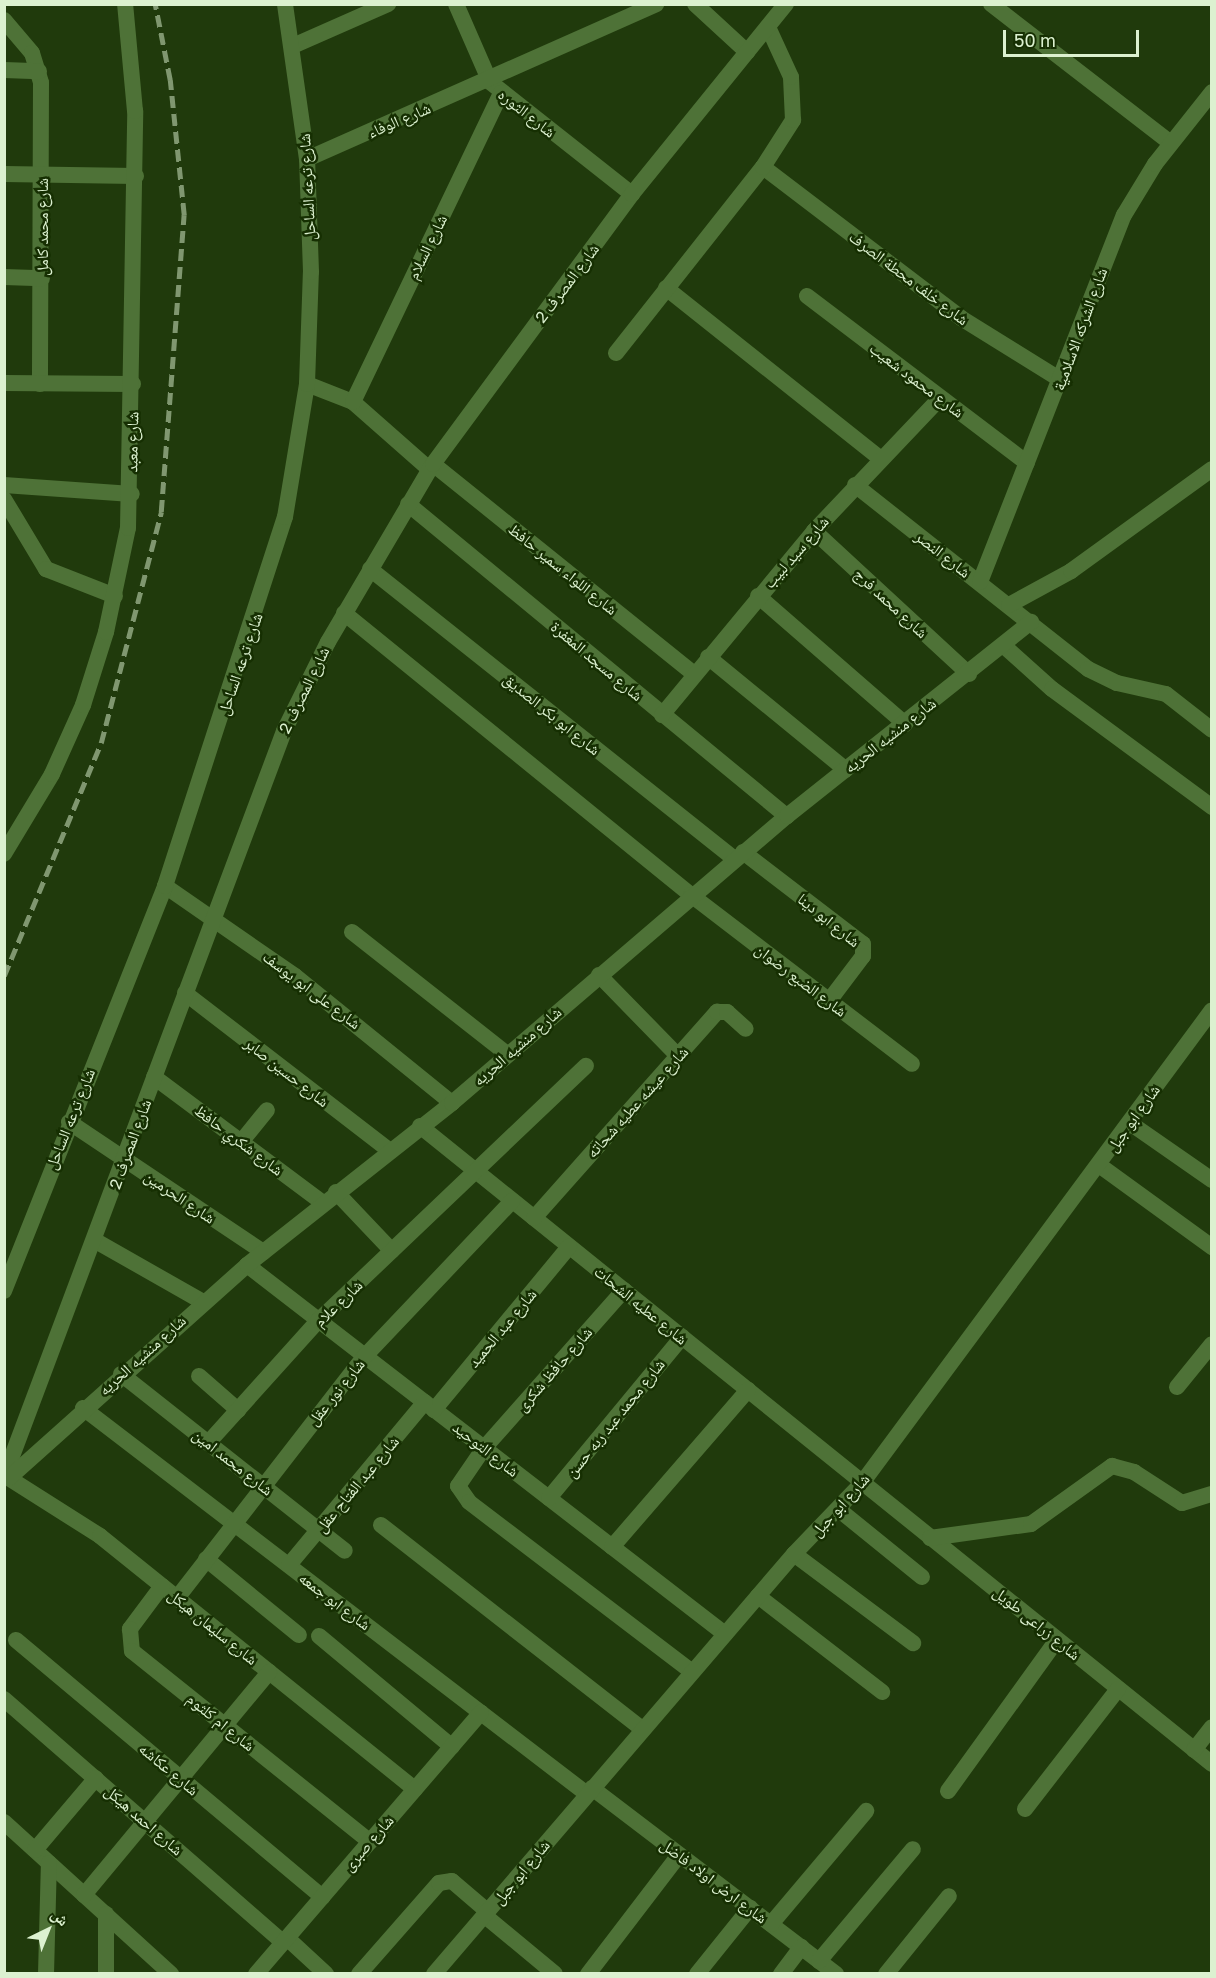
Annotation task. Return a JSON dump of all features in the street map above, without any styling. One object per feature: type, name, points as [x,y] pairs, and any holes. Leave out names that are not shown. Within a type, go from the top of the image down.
[{"type":"street","name":"شارع معبد","points":[[7,842],[75,722],[115,596],[132,494],[135,176],[126,4]]},
{"type":"street","name":"شارع ترعه الساحل","points":[[4,1292],[69,1122],[165,886],[267,583],[285,517],[307,384],[307,159],[295,45],[285,4]]},
{"type":"street","points":[[295,45],[388,4]]},
{"type":"street","name":"شارع الثوره","points":[[456,4],[495,88],[632,194]]},
{"type":"street","name":"شارع الوفاء","points":[[307,159],[495,88],[656,4]]},
{"type":"street","points":[[695,4],[747,52]]},
{"type":"street","name":"شارع المصرف 2","points":[[6,1476],[284,731],[344,613],[431,466],[632,194],[786,4]]},
{"type":"street","points":[[991,4],[1171,143]]},
{"type":"street","points":[[4,20],[39,71]]},
{"type":"street","points":[[616,353],[764,167],[795,112],[791,77],[768,27]]},
{"type":"street","points":[[4,70],[39,71]]},
{"type":"street","name":"شارع محمد كامل","points":[[39,71],[42,175],[40,384]]},
{"type":"street","name":"شارع السلام","points":[[353,402],[495,88]]},
{"type":"street","name":"شارع الشركه الاسلامية","points":[[980,582],[1124,215],[1171,143],[1212,92]]},
{"type":"street","name":"شارع خلف محطة الصرف","points":[[764,167],[961,318],[1061,380]]},
{"type":"street","points":[[4,174],[135,176]]},
{"type":"street","points":[[4,277],[42,278]]},
{"type":"street","points":[[666,288],[880,458]]},
{"type":"street","name":"شارع محمود شعيب","points":[[807,296],[1027,463]]},
{"type":"street","points":[[4,384],[133,384]]},
{"type":"street","points":[[307,384],[353,402]]},
{"type":"street","name":"شارع سيد لبيب","points":[[662,715],[814,531],[880,458],[940,398]]},
{"type":"street","name":"شارع اللواء سمير حافظ","points":[[353,402],[694,674]]},
{"type":"street","points":[[1009,605],[1071,571],[1212,468]]},
{"type":"street","points":[[4,485],[132,494]]},
{"type":"street","name":"شارع النصر","points":[[855,485],[1102,678],[1166,694],[1212,730]]},
{"type":"street","points":[[4,499],[46,569],[115,596]]},
{"type":"street","name":"شارع مسجد المغفرة","points":[[408,504],[787,816]]},
{"type":"street","name":"شارع محمد فرج","points":[[814,531],[969,674]]},
{"type":"street","name":"شارع ابو بكر الصديق","points":[[370,569],[739,856]]},
{"type":"street","points":[[758,596],[905,724]]},
{"type":"street","name":"شارع الضبع رضوان","points":[[344,613],[691,896],[912,1064]]},
{"type":"street","name":"شارع منشيه الحريه","points":[[6,1476],[247,1265],[329,1197],[452,1103],[787,816],[1032,622]]},
{"type":"street","points":[[1004,646],[1052,689],[1212,807]]},
{"type":"street","points":[[708,657],[846,770]]},
{"type":"street","name":"شارع ابو دينا","points":[[739,856],[863,944],[863,956],[829,1001]]},
{"type":"street","name":"شارع على ابو يوسف","points":[[165,886],[295,976],[452,1103]]},
{"type":"street","points":[[352,932],[507,1054]]},
{"type":"street","points":[[599,975],[678,1056]]},
{"type":"street","name":"شارع حسين صابر","points":[[185,993],[389,1150]]},
{"type":"street","name":"شارع ابو جبل","points":[[434,1974],[794,1554],[862,1483],[1130,1123],[1206,1028],[1212,1010]]},
{"type":"street","name":"شارع عيشه عطيه شحاته","points":[[534,1218],[717,1012],[727,1012],[746,1029]]},
{"type":"street","points":[[476,1173],[586,1066]]},
{"type":"street","name":"شارع شكري حافظ","points":[[154,1077],[241,1142],[329,1197],[392,1251]]},
{"type":"street","points":[[241,1142],[267,1110]]},
{"type":"street","name":"شارع الحرمين","points":[[69,1122],[263,1252]]},
{"type":"street","points":[[1130,1123],[1212,1180]]},
{"type":"street","name":"شارع عطيه الشحات","points":[[420,1126],[862,1483]]},
{"type":"street","points":[[1099,1166],[1212,1247]]},
{"type":"street","name":"شارع علام","points":[[208,1443],[318,1321],[476,1173]]},
{"type":"street","name":"شارع نور عقل","points":[[177,1598],[261,1485],[365,1356],[512,1201]]},
{"type":"street","points":[[94,1240],[203,1302]]},
{"type":"street","name":"شارع عبد الحميد","points":[[430,1406],[569,1247]]},
{"type":"street","name":"شارع التوحيد","points":[[247,1265],[725,1634]]},
{"type":"street","name":"شارع حافظ شكرى","points":[[624,1290],[484,1448],[463,1475],[460,1494],[692,1672]]},
{"type":"street","name":"شارع محمد عبد ربه حسن","points":[[549,1498],[682,1337]]},
{"type":"street","points":[[1177,1387],[1212,1344]]},
{"type":"street","name":"شارع محمد امين","points":[[121,1374],[345,1551]]},
{"type":"street","points":[[199,1376],[238,1410]]},
{"type":"street","points":[[612,1547],[748,1390]]},
{"type":"street","name":"شارع عبد الفتاح عقل","points":[[289,1565],[430,1406]]},
{"type":"street","name":"شارع ابو جمعه","points":[[83,1408],[481,1712],[590,1791]]},
{"type":"street","points":[[930,1538],[1031,1524],[1112,1466],[1134,1472],[1182,1503],[1212,1494]]},
{"type":"street","name":"شارع سليمان هيكل","points":[[6,1476],[72,1516],[415,1789]]},
{"type":"street","name":"شارع زراعى طويل","points":[[862,1483],[1212,1764]]},
{"type":"street","points":[[838,1509],[922,1577]]},
{"type":"street","points":[[381,1526],[642,1729]]},
{"type":"street","points":[[794,1554],[913,1643]]},
{"type":"street","points":[[206,1559],[299,1635]]},
{"type":"street","name":"شارع ام كلثوم","points":[[162,1586],[130,1629],[129,1644],[370,1842]]},
{"type":"street","points":[[758,1596],[882,1692]]},
{"type":"street","points":[[318,1636],[452,1747]]},
{"type":"street","name":"شارع عكاشه","points":[[16,1640],[322,1897]]},
{"type":"street","points":[[948,1791],[1057,1640]]},
{"type":"street","points":[[84,1895],[269,1672]]},
{"type":"street","points":[[1025,1809],[1118,1689]]},
{"type":"street","name":"شارع احمد هيكل","points":[[4,1699],[326,1974]]},
{"type":"street","name":"شارع صبرى","points":[[256,1974],[481,1712]]},
{"type":"street","points":[[1194,1750],[1212,1727]]},
{"type":"street","points":[[35,1850],[96,1778]]},
{"type":"street","name":"شارع ارض اولاد فاضل","points":[[590,1791],[680,1855],[836,1974]]},
{"type":"street","points":[[771,1924],[866,1811]]},
{"type":"street","points":[[4,1822],[171,1974]]},
{"type":"street","points":[[819,1961],[913,1849]]},
{"type":"street","points":[[588,1974],[680,1855]]},
{"type":"street","points":[[46,1974],[49,1863]]},
{"type":"street","points":[[359,1974],[439,1883],[452,1881],[555,1974]]},
{"type":"street","points":[[886,1974],[949,1896]]},
{"type":"street","points":[[698,1974],[750,1908]]},
{"type":"street","points":[[106,1914],[106,1974]]},
{"type":"street","points":[[781,1974],[801,1947]]},
{"type":"railway","points":[[4,976],[101,743],[161,512],[184,215],[170,80],[155,4]]}]
